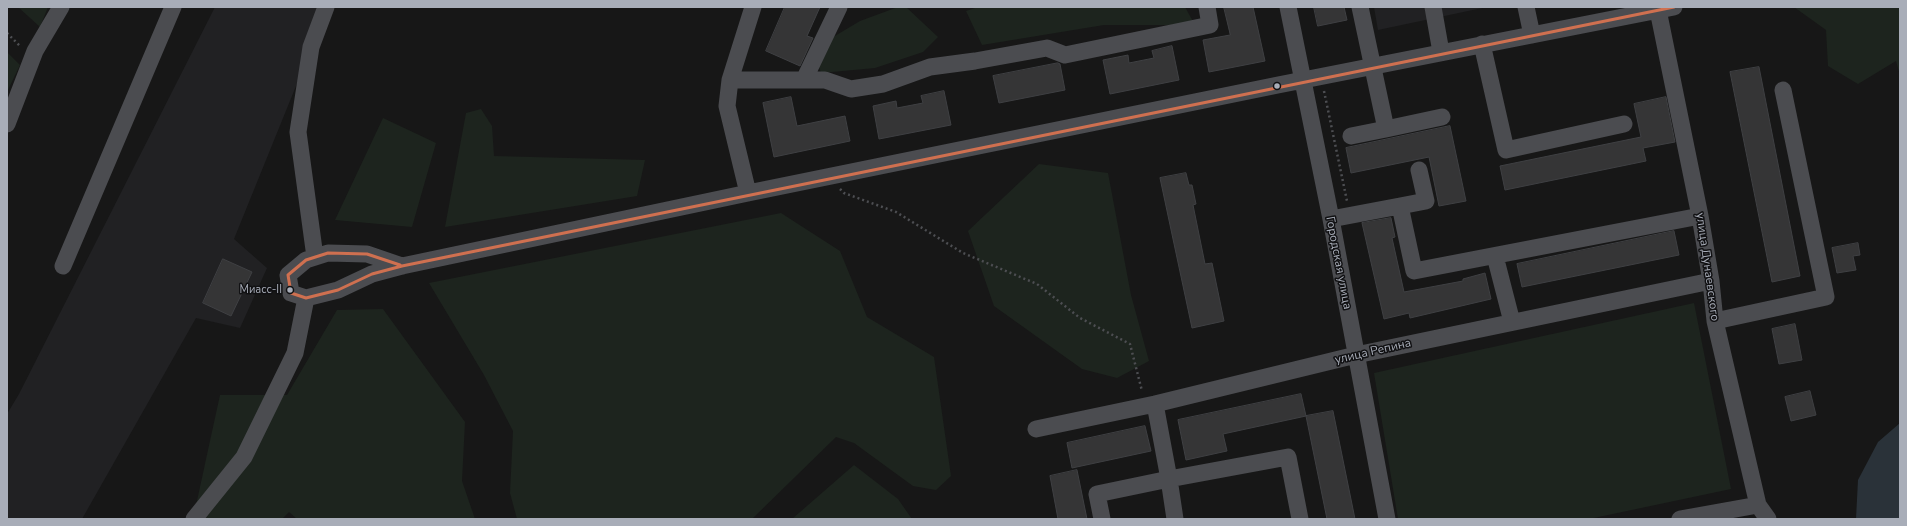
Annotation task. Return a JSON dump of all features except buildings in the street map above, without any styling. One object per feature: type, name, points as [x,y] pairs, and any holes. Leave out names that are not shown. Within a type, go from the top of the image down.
[{"type":"street","points":[[7,124],[35,51],[61,7]]},
{"type":"street","points":[[63,266],[173,7]]},
{"type":"street","points":[[315,257],[298,132],[311,47],[326,7]]},
{"type":"street","points":[[748,193],[727,106],[730,80],[753,7]]},
{"type":"street","points":[[804,80],[839,7]]},
{"type":"street","points":[[730,80],[825,80],[851,89],[883,84],[930,67],[975,61],[1047,48],[1065,55],[1210,25],[1207,7]]},
{"type":"street","name":"Городская улица","points":[[1288,7],[1387,519]]},
{"type":"street","points":[[1360,7],[1386,129]]},
{"type":"street","points":[[1433,7],[1442,52]]},
{"type":"street","points":[[1526,7],[1532,35]]},
{"type":"street","points":[[402,266],[367,254],[328,253],[306,260],[288,275],[291,293],[306,298],[338,290],[372,274],[402,266],[824,177],[1482,44],[1666,9]]},
{"type":"street","name":"улица Дунаевского","points":[[1666,9],[1711,281],[1715,321],[1758,506],[1768,519]]},
{"type":"street","points":[[1482,44],[1506,150],[1624,124]]},
{"type":"street","points":[[1715,321],[1826,297],[1783,90]]},
{"type":"street","points":[[1350,136],[1442,117]]},
{"type":"street","points":[[1330,219],[1426,201],[1419,170]]},
{"type":"street","points":[[1400,206],[1414,271],[1700,216]]},
{"type":"street","points":[[1495,256],[1512,322]]},
{"type":"street","name":"улица Репина","points":[[1036,429],[1155,404],[1356,355],[1711,281]]},
{"type":"street","points":[[194,519],[244,457],[295,353],[306,298]]},
{"type":"street","points":[[1155,404],[1175,519]]},
{"type":"street","points":[[1102,519],[1098,494],[1288,457],[1300,519]]},
{"type":"street","points":[[1680,519],[1758,506]]},
{"type":"path","points":[[1322,77],[1350,216]]},
{"type":"path","points":[[824,177],[844,193],[896,212],[963,253],[1037,284],[1080,318],[1130,344],[1143,393],[1155,404]]},
{"type":"shaded area","points":[[18,7],[48,7],[40,27]]},
{"type":"shaded area","points":[[215,7],[328,7],[234,239],[267,268],[240,328],[196,318],[82,519],[7,519],[7,414],[19,394]]},
{"type":"shaded area","points":[[898,7],[906,7],[938,37],[923,52],[875,68],[821,73],[813,49],[860,21]]},
{"type":"shaded area","points":[[978,7],[1185,7],[1195,25],[1104,25],[982,45],[966,11]]},
{"type":"shaded area","points":[[1374,7],[1487,7],[1378,30]]},
{"type":"shaded area","points":[[1794,7],[1900,7],[1900,75],[1896,61],[1858,84],[1828,66],[1826,30]]},
{"type":"shaded area","points":[[7,52],[20,65],[7,92]]},
{"type":"shaded area","points":[[481,109],[492,126],[494,156],[645,160],[637,196],[445,227],[466,113]]},
{"type":"shaded area","points":[[383,118],[436,143],[412,227],[335,220]]},
{"type":"shaded area","points":[[1039,164],[1108,173],[1131,295],[1149,361],[1117,378],[1082,369],[994,306],[968,231]]},
{"type":"shaded area","points":[[781,213],[840,251],[867,317],[934,357],[951,476],[936,490],[913,486],[854,443],[836,437],[752,519],[517,519],[510,493],[513,431],[484,375],[429,283]]},
{"type":"shaded area","points":[[1694,303],[1731,489],[1589,519],[1398,519],[1374,373]]},
{"type":"shaded area","points":[[383,309],[465,422],[462,481],[475,519],[297,519],[289,512],[282,519],[193,519],[220,395],[287,395],[337,310]]},
{"type":"shaded area","points":[[1900,423],[1900,519],[1856,519],[1858,480],[1878,442]]},
{"type":"shaded area","points":[[854,465],[898,499],[912,519],[792,519]]},
{"type":"transit line","points":[[291,293],[306,298],[338,290],[372,274],[402,266],[1355,70],[1674,7]]},
{"type":"transit line","points":[[291,293],[288,275],[306,260],[328,253],[367,254],[400,265]]},
{"type":"place","name":"Миасс-II","points":[[290,290]]}]
